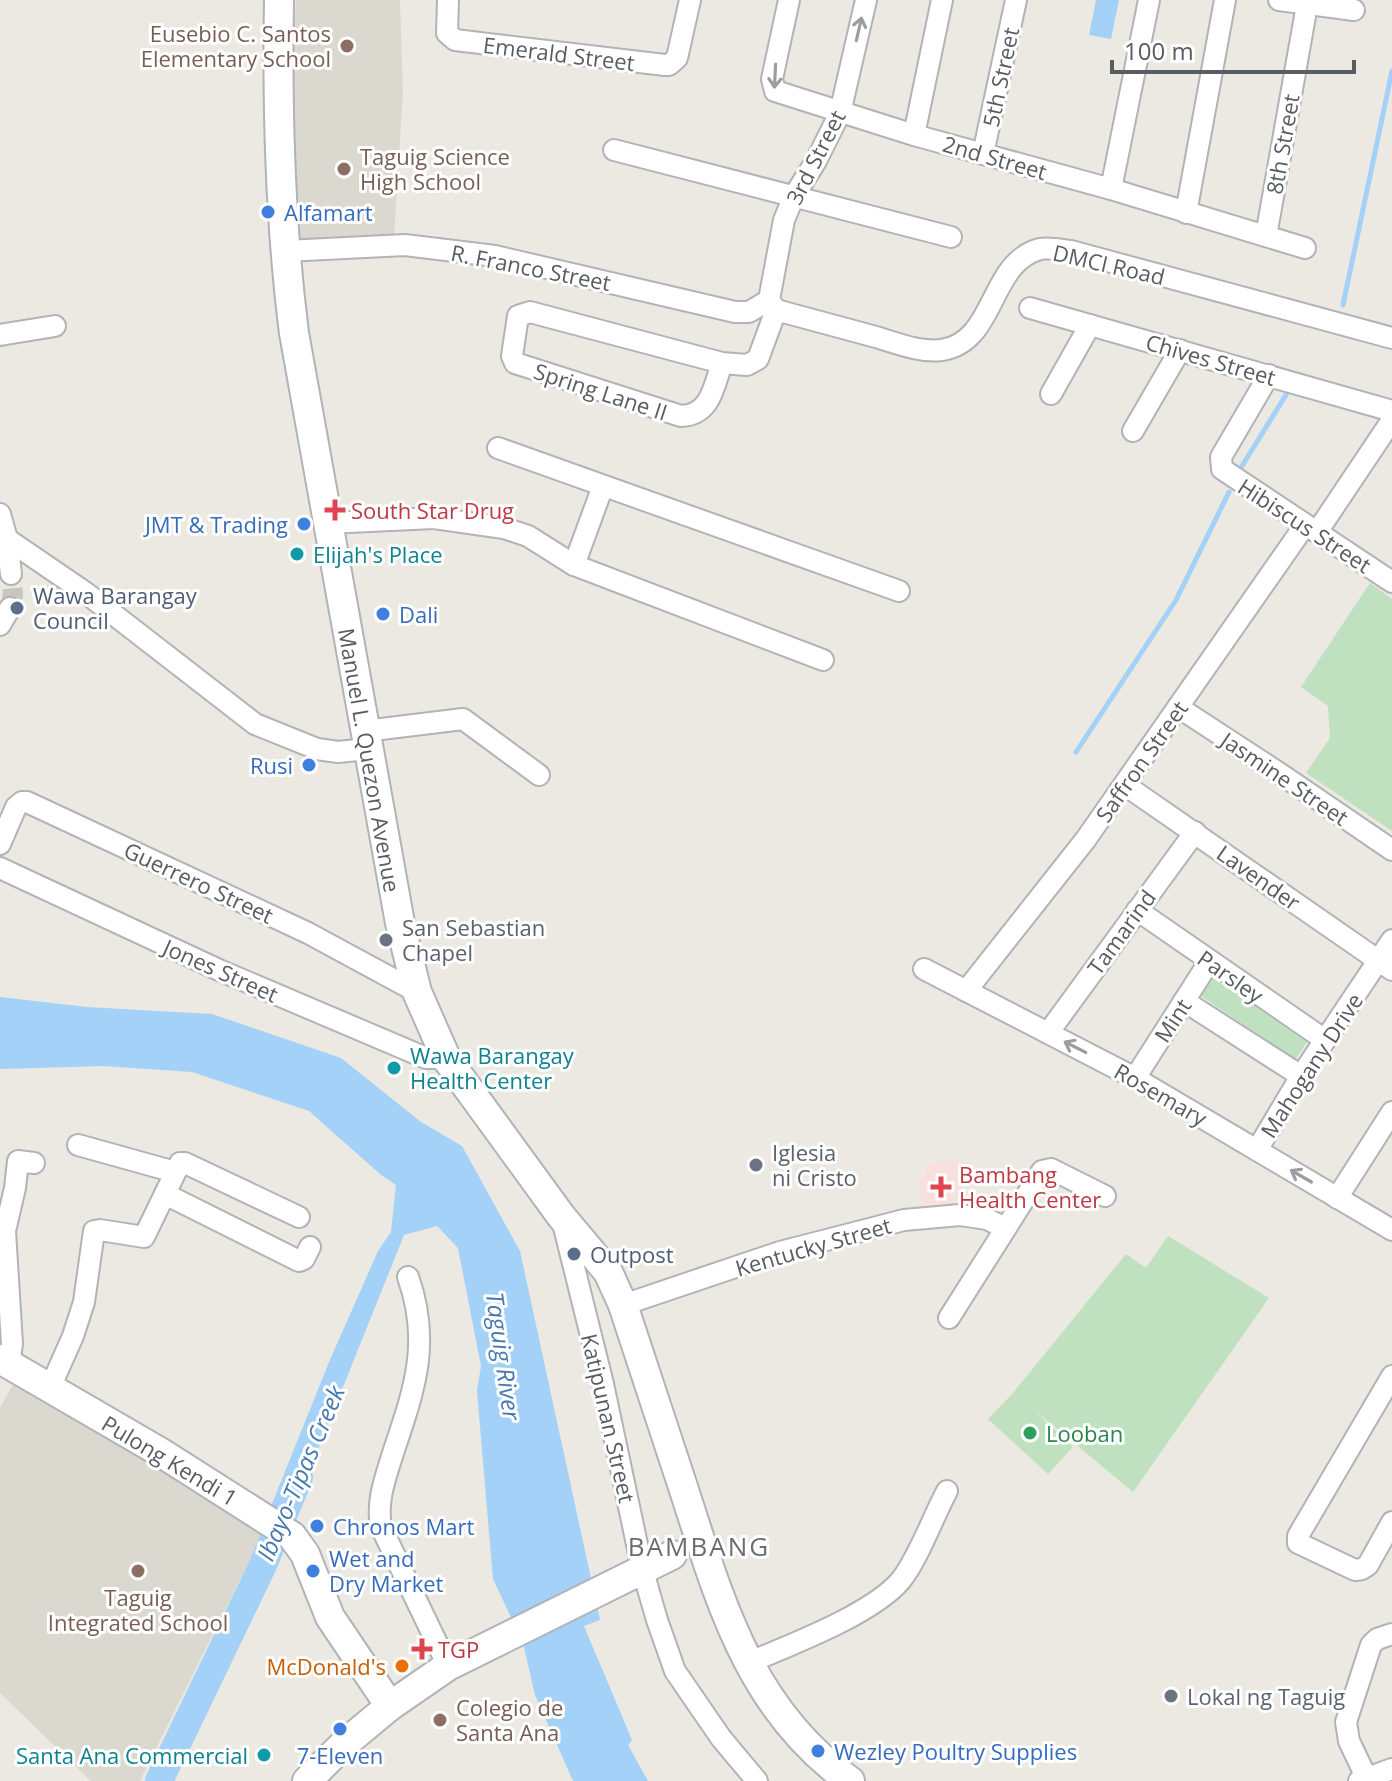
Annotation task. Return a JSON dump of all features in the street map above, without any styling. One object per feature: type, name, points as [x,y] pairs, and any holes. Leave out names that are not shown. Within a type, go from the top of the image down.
[{"type":"main road","name":"Manuel L. Quezon Avenue","points":[[279,0],[278,102],[294,333],[404,947],[417,992],[446,1058],[561,1216],[608,1272],[623,1305],[688,1550],[767,1694],[813,1751],[850,1781]]},
{"type":"main road","name":"Pulong Kendi 1","points":[[4,1362],[160,1452],[292,1536],[305,1554],[330,1617],[390,1706]]},
{"type":"main road","points":[[307,1781],[343,1745],[390,1706],[448,1666],[642,1568],[688,1550]]},
{"type":"street","name":"Emerald Street","points":[[448,0],[447,33],[455,40],[669,65],[677,58],[690,0]]},
{"type":"street","name":"2nd Street","points":[[789,0],[772,79],[773,88],[781,93],[914,135],[1111,189],[1305,248]]},
{"type":"street","name":"3rd Street","points":[[772,305],[784,220],[840,113],[866,0]]},
{"type":"street","points":[[914,135],[942,0]]},
{"type":"street","name":"5th Street","points":[[983,154],[1016,0]]},
{"type":"street","points":[[1111,189],[1149,0]]},
{"type":"street","points":[[1186,213],[1225,0]]},
{"type":"street","points":[[1279,0],[1354,10]]},
{"type":"street","name":"8th Street","points":[[1266,236],[1307,5]]},
{"type":"street","points":[[614,150],[951,237]]},
{"type":"street","name":"R. Franco Street","points":[[286,251],[412,246],[527,263],[735,312],[749,312],[772,305]]},
{"type":"street","name":"DMCI Road","points":[[772,305],[912,347],[944,350],[968,338],[980,324],[1009,272],[1024,256],[1043,248],[1071,251],[1392,338]]},
{"type":"street","name":"Spring Lane II","points":[[722,363],[706,406],[695,414],[681,416],[515,363],[512,356],[518,316],[530,312],[722,363],[747,365],[756,362],[772,305]]},
{"type":"street","name":"Chives Street","points":[[1030,308],[1392,411]]},
{"type":"street","points":[[1051,394],[1090,325]]},
{"type":"street","points":[[0,335],[55,326]]},
{"type":"street","points":[[1133,431],[1180,350]]},
{"type":"street","name":"Hibiscus Street","points":[[1269,375],[1221,457],[1220,465],[1225,472],[1392,582]]},
{"type":"street","name":"Saffron Street","points":[[966,991],[1086,839],[1178,707],[1392,420]]},
{"type":"street","points":[[498,448],[899,591]]},
{"type":"street","points":[[574,565],[603,486]]},
{"type":"street","points":[[0,514],[11,574]]},
{"type":"street","points":[[327,523],[434,518],[504,528],[528,536],[574,565],[823,660]]},
{"type":"street","points":[[7,539],[86,593],[255,724],[317,749],[338,752],[366,740],[463,719],[539,775]]},
{"type":"street","name":"Jasmine Street","points":[[1178,707],[1392,850]]},
{"type":"street","name":"Lavender","points":[[1125,785],[1385,965]]},
{"type":"street","name":"Guerrero Street","points":[[0,844],[16,807],[27,802],[308,933],[417,992]]},
{"type":"street","name":"Tamarind","points":[[1048,1033],[1195,832]]},
{"type":"street","name":"Jones Street","points":[[0,868],[219,970],[426,1058],[446,1058]]},
{"type":"street","name":"Parsley","points":[[1137,910],[1325,1040]]},
{"type":"street","name":"Mahogany Drive","points":[[1257,1150],[1325,1040],[1385,965],[1392,940]]},
{"type":"street","name":"Mint","points":[[1135,1078],[1209,962]]},
{"type":"street","name":"Rosemary","points":[[924,969],[1135,1078],[1392,1230]]},
{"type":"street","points":[[1184,1001],[1301,1076]]},
{"type":"street","points":[[1337,1198],[1392,1112]]},
{"type":"street","points":[[78,1145],[175,1172]]},
{"type":"street","points":[[4,1362],[12,1344],[6,1225],[18,1161],[34,1163]]},
{"type":"street","points":[[50,1388],[84,1302],[94,1231],[144,1237],[180,1163],[299,1217]]},
{"type":"street","points":[[949,1318],[1039,1174],[1046,1169],[1056,1171],[1105,1196]]},
{"type":"street","points":[[165,1194],[299,1261],[304,1259],[310,1247]]},
{"type":"street","name":"Kentucky Street","points":[[623,1305],[780,1252],[904,1220],[960,1215],[987,1219],[1005,1228]]},
{"type":"street","name":"Katipunan Street","points":[[561,1216],[603,1384],[642,1568],[657,1620],[675,1671],[721,1738],[757,1781]]},
{"type":"street","points":[[408,1277],[419,1319],[416,1385],[384,1482],[378,1512],[381,1527],[448,1666]]},
{"type":"street","points":[[1392,1376],[1298,1536],[1298,1543],[1355,1570],[1362,1569],[1368,1565],[1392,1522]]},
{"type":"street","points":[[748,1663],[852,1615],[901,1581],[947,1491]]},
{"type":"street","points":[[1392,1634],[1377,1639],[1371,1645],[1346,1722],[1349,1741],[1363,1780],[1392,1769]]},
{"type":"shaded area","points":[[296,0],[400,0],[403,92],[394,237],[290,243],[288,101]]},
{"type":"shaded area","name":"Bambang Health Center","points":[[957,1160],[963,1198],[949,1200],[951,1214],[914,1217],[913,1205],[923,1204],[919,1177],[926,1175],[924,1165]]},
{"type":"shaded area","name":"Taguig Integrated School","points":[[19,1373],[264,1531],[140,1781],[91,1781],[0,1693],[0,1408]]},
{"type":"green space","points":[[1370,583],[1392,599],[1392,831],[1306,773],[1330,738],[1328,706],[1301,687]]},
{"type":"green space","points":[[1213,978],[1307,1042],[1295,1060],[1201,996]]},
{"type":"green space","points":[[1168,1236],[1269,1298],[1133,1492],[1032,1408],[1073,1447],[1048,1474],[988,1419],[1013,1393],[1126,1254],[1146,1268]]},
{"type":"water","points":[[1096,0],[1119,0],[1111,39],[1089,35]]},
{"type":"water","name":"Taguig River","points":[[0,997],[87,1007],[212,1014],[341,1058],[421,1122],[462,1146],[520,1251],[600,1620],[584,1626],[632,1740],[628,1745],[648,1781],[573,1781],[535,1695],[523,1643],[493,1579],[477,1391],[481,1366],[458,1248],[437,1226],[404,1235],[292,1514],[272,1504],[329,1362],[378,1251],[391,1232],[396,1185],[309,1111],[192,1072],[104,1066],[0,1069]]},
{"type":"waterway","points":[[1343,305],[1392,71]]},
{"type":"waterway","points":[[1242,466],[1289,390]]},
{"type":"waterway","points":[[1076,752],[1176,600],[1229,492]]},
{"type":"waterway","name":"Ibayo-Tipas Creek","points":[[159,1781],[263,1565],[299,1477]]},
{"type":"tunnel","points":[[10,608],[13,595],[11,574]]},
{"type":"place","name":"Eusebio C. Santos Elementary School","points":[[347,46]]},
{"type":"place","name":"Taguig Science High School","points":[[344,169]]},
{"type":"place","name":"Alfamart","points":[[268,212]]},
{"type":"place","name":"South Star Drug","points":[[335,510]]},
{"type":"place","name":"JMT & Trading","points":[[304,524]]},
{"type":"place","name":"Elijah's Place","points":[[297,554]]},
{"type":"place","name":"Wawa Barangay Council","points":[[17,608]]},
{"type":"place","name":"Dali","points":[[383,614]]},
{"type":"place","name":"Rusi","points":[[309,765]]},
{"type":"place","name":"San Sebastian Chapel","points":[[386,940]]},
{"type":"place","name":"Wawa Barangay Health Center","points":[[394,1068]]},
{"type":"place","name":"Iglesia ni Cristo","points":[[756,1165]]},
{"type":"place","name":"Bambang Health Center","points":[[941,1187]]},
{"type":"place","name":"Outpost","points":[[574,1254]]},
{"type":"place","name":"Looban","points":[[1030,1433]]},
{"type":"place","name":"Chronos Mart","points":[[317,1526]]},
{"type":"place","name":"Taguig Integrated School","points":[[138,1571]]},
{"type":"place","name":"Wet and Dry Market","points":[[313,1571]]},
{"type":"place","name":"TGP","points":[[422,1649]]},
{"type":"place","name":"McDonald's","points":[[402,1666]]},
{"type":"place","name":"Lokal ng Taguig","points":[[1171,1696]]},
{"type":"place","name":"Colegio de Santa Ana","points":[[440,1720]]},
{"type":"place","name":"7-Eleven","points":[[340,1729]]},
{"type":"place","name":"Wezley Poultry Supplies","points":[[818,1751]]},
{"type":"place","name":"Santa Ana Commercial","points":[[264,1755]]},
{"type":"district","name":"BAMBANG","points":[[699,1546]]}]
